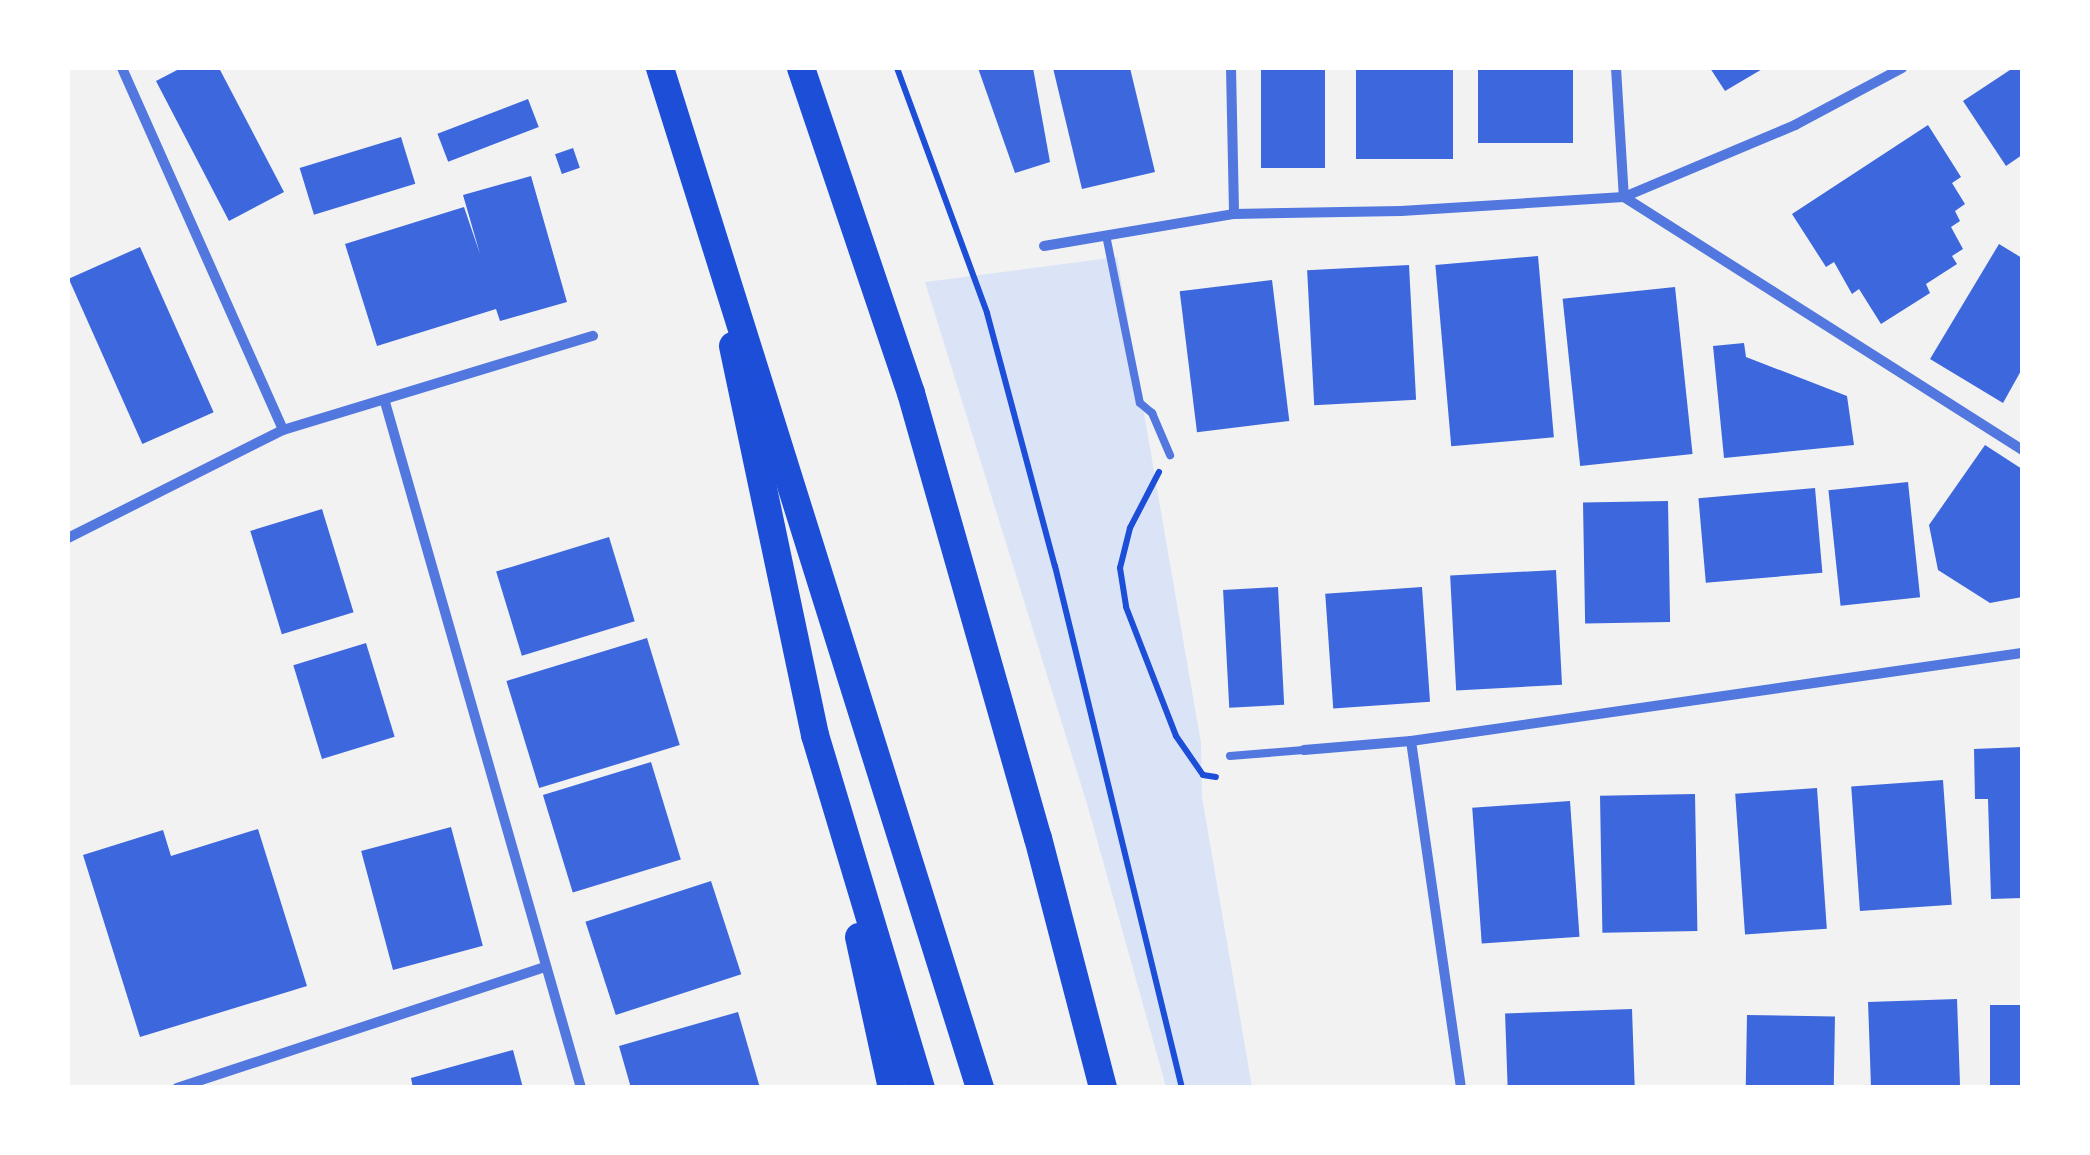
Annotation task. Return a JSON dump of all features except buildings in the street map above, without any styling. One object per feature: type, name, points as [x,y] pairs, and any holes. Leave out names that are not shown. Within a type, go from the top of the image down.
[{"type":"highway","points":[[660,68],[700,183],[980,1088]]},
{"type":"highway","points":[[801,68],[911,393],[1038,838],[1103,1086]]},
{"type":"highway","points":[[700,183],[892,1088]]},
{"type":"highway","points":[[815,735],[921,1088]]},
{"type":"street","points":[[122,68],[284,430]]},
{"type":"street","points":[[1231,68],[1234,214]]},
{"type":"street","points":[[1616,68],[1624,197]]},
{"type":"street","points":[[1044,246],[1234,214],[1400,212],[1624,197],[1795,126],[1902,68]]},
{"type":"street","points":[[1624,197],[2022,450]]},
{"type":"street","points":[[68,538],[284,430],[593,336]]},
{"type":"street","points":[[385,402],[581,1088]]},
{"type":"street","points":[[1304,750],[1410,741],[2022,653]]},
{"type":"street","points":[[1410,741],[1461,1088]]},
{"type":"street","points":[[176,1088],[546,967]]},
{"type":"lane","points":[[1106,236],[1140,403],[1152,413],[1170,455]]},
{"type":"lane","points":[[1230,756],[1304,750]]},
{"type":"path","points":[[897,68],[988,313],[1073,638],[1182,1088]]},
{"type":"path","points":[[1170,455],[1130,528],[1120,568],[1126,606],[1176,736],[1203,776],[1220,778]]},
{"type":"shaded area","points":[[1117,257],[1201,743],[1202,797],[1252,1087],[1166,1087],[1087,804],[925,282]]}]
